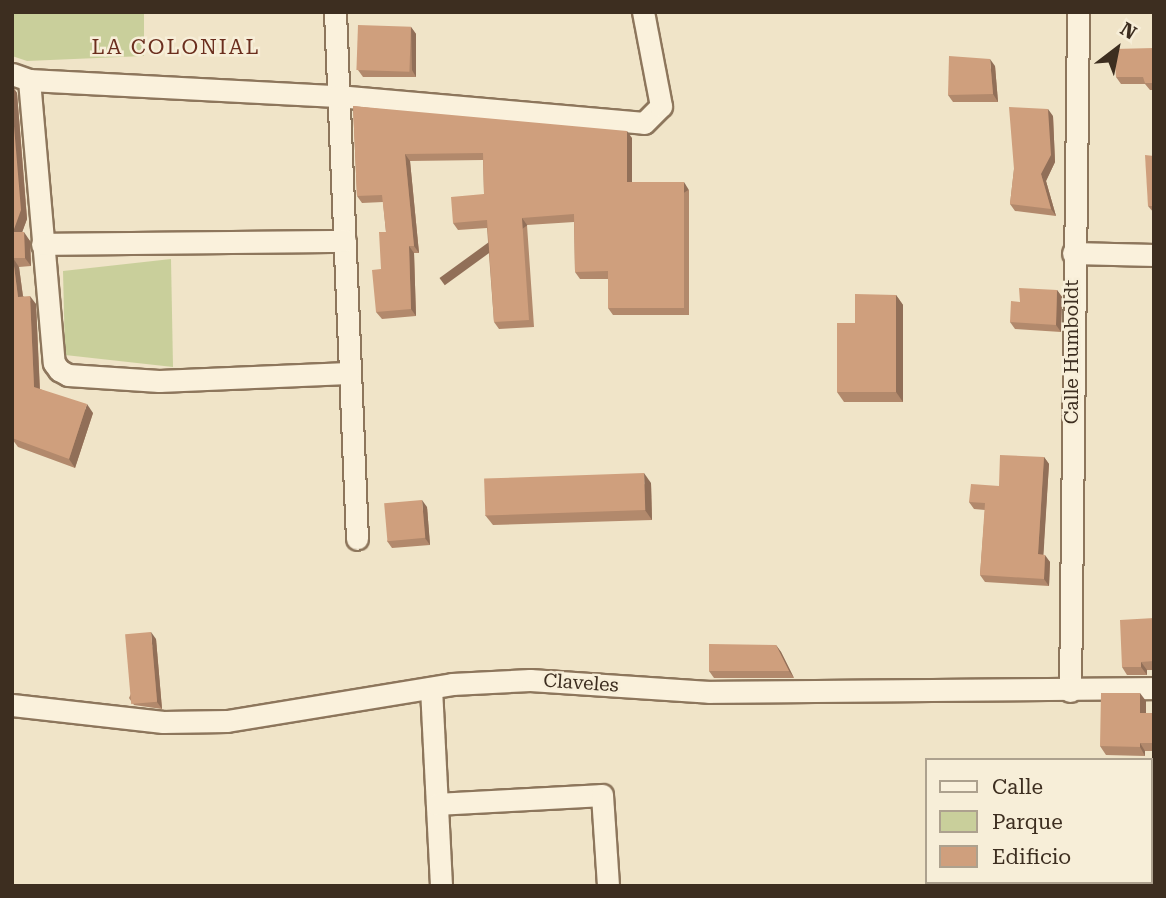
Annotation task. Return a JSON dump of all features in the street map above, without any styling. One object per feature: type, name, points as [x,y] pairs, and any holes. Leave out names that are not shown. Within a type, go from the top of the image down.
[{"type":"street","points":[[335,12],[357,539]]},
{"type":"street","points":[[348,373],[159,381],[68,375],[54,363],[42,244],[20,77],[337,96],[644,123],[661,106],[643,12]]},
{"type":"street","name":"Calle Humboldt","points":[[1070,691],[1073,253],[1078,12]]},
{"type":"street","points":[[42,244],[345,241]]},
{"type":"street","points":[[1073,253],[1154,256]]},
{"type":"street","name":"Claveles","points":[[12,705],[163,722],[227,722],[430,688],[530,680],[709,692],[1070,691],[1154,688]]},
{"type":"street","points":[[430,688],[441,886]]},
{"type":"street","points":[[437,804],[602,795],[608,886]]},
{"type":"green space","points":[[12,12],[144,12],[144,56],[27,61],[12,56]]},
{"type":"green space","points":[[171,259],[173,367],[65,355],[63,271]]},
{"type":"building","points":[[358,25],[411,27],[409,72],[356,70]]},
{"type":"building","points":[[1154,48],[1154,83],[1145,83],[1143,77],[1116,77],[1114,49]]},
{"type":"building","points":[[949,56],[990,59],[993,94],[948,95]]},
{"type":"building","points":[[12,102],[21,210],[13,232],[24,232],[25,258],[13,258],[18,297],[30,296],[34,387],[87,404],[69,459],[12,438]]},
{"type":"building","points":[[353,106],[627,131],[627,182],[684,182],[684,308],[608,308],[608,271],[575,272],[574,214],[522,218],[529,320],[494,322],[487,220],[453,223],[451,197],[484,194],[483,153],[405,154],[414,246],[409,246],[411,309],[376,312],[372,270],[381,269],[379,232],[386,232],[382,195],[357,196]]},
{"type":"building","points":[[1009,107],[1048,109],[1051,155],[1041,174],[1051,209],[1010,204],[1014,169]]},
{"type":"building","points":[[1145,155],[1154,156],[1154,206],[1148,206]]},
{"type":"building","points":[[1019,288],[1057,290],[1056,325],[1010,322],[1011,301],[1020,302]]},
{"type":"building","points":[[855,294],[896,295],[896,392],[837,392],[837,323],[855,323]]},
{"type":"building","points":[[1000,455],[1044,457],[1038,554],[1045,555],[1044,579],[980,575],[985,503],[969,502],[971,484],[999,486]]},
{"type":"building","points":[[644,473],[645,510],[485,516],[484,479]]},
{"type":"building","points":[[422,500],[425,538],[387,541],[384,503]]},
{"type":"building","points":[[1154,618],[1154,661],[1141,662],[1141,667],[1122,667],[1120,620]]},
{"type":"building","points":[[151,632],[157,702],[131,704],[125,634]]},
{"type":"building","points":[[709,644],[776,645],[789,671],[709,671]]},
{"type":"building","points":[[1101,693],[1140,693],[1140,713],[1154,713],[1154,743],[1140,743],[1140,747],[1100,746]]},
{"type":"district","name":"LA COLONIAL","points":[[176,47]]}]
